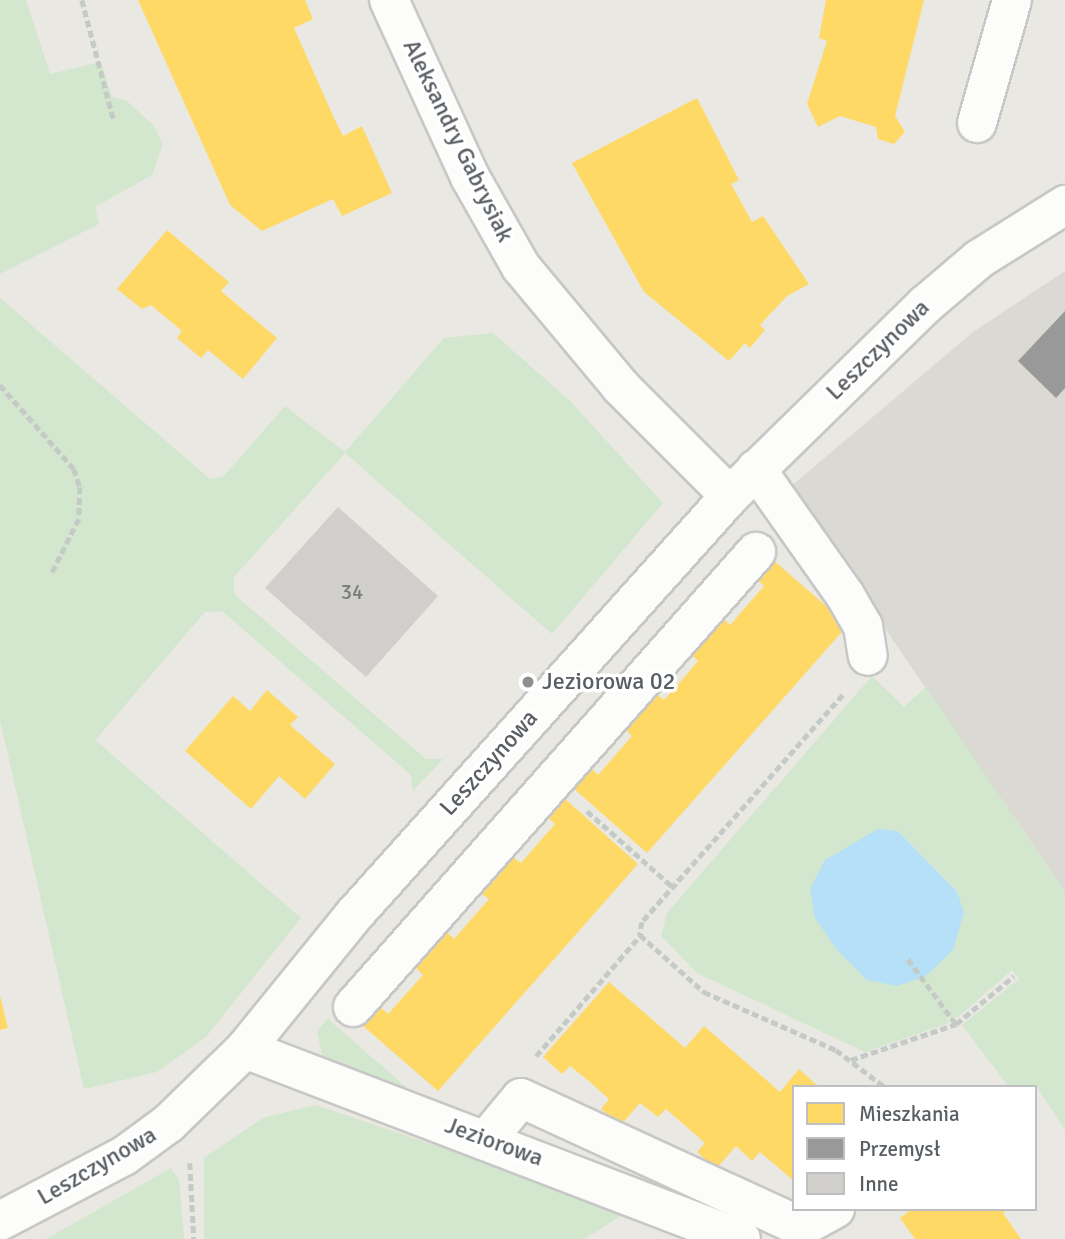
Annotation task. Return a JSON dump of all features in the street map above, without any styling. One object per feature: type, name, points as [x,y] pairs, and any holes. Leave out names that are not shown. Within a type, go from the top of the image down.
[{"type":"street","name":"Aleksandry Gabrysiak","points":[[389,0],[470,177],[521,267],[621,387],[730,496]]},
{"type":"street","points":[[977,123],[1012,0]]},
{"type":"street","name":"Leszczynowa","points":[[0,1221],[124,1156],[169,1123],[245,1049],[353,916],[756,469],[925,304],[979,259],[1065,205]]},
{"type":"street","points":[[756,469],[845,595],[863,626],[868,656]]},
{"type":"street","points":[[353,1007],[756,551]]},
{"type":"street","points":[[353,916],[398,956]]},
{"type":"street","name":"Jeziorowa","points":[[245,1049],[486,1139],[741,1239]]},
{"type":"street","points":[[486,1139],[521,1098],[802,1227],[831,1211]]},
{"type":"path","points":[[82,0],[114,121]]},
{"type":"path","points":[[0,385],[74,469],[80,487],[79,519],[52,573]]},
{"type":"path","points":[[555,1034],[640,935],[642,922],[856,680],[868,656]]},
{"type":"path","points":[[580,805],[673,887]]},
{"type":"path","points":[[640,935],[704,992],[850,1060],[883,1085]]},
{"type":"path","points":[[908,959],[956,1024]]},
{"type":"path","points":[[850,1060],[956,1024],[1014,976]]},
{"type":"path","points":[[186,1148],[194,1239]]},
{"type":"shaded area","points":[[1065,271],[1065,892],[789,488],[973,332]]},
{"type":"green space","points":[[0,0],[26,0],[50,74],[101,62],[112,97],[126,100],[153,125],[163,144],[152,175],[95,207],[99,224],[0,274]]},
{"type":"green space","points":[[0,298],[210,479],[224,476],[285,406],[345,452],[444,338],[493,333],[570,401],[663,503],[552,634],[345,453],[234,577],[234,594],[426,759],[443,759],[413,791],[411,775],[222,611],[205,612],[95,740],[301,918],[206,1037],[157,1072],[84,1089],[0,720]]},
{"type":"green space","points":[[872,676],[904,707],[926,687],[1065,892],[1065,1130],[1037,1085],[1007,1085],[962,1025],[1019,979],[1012,970],[958,1017],[947,1018],[949,1023],[865,1052],[697,973],[661,936],[667,913]],"holes":[[[878,829],[898,831],[957,892]]]},
{"type":"green space","points":[[328,1019],[422,1101],[322,1055],[317,1031]]},
{"type":"green space","points":[[316,1105],[627,1212],[584,1239],[204,1239],[204,1158],[263,1118]]},
{"type":"green space","points":[[171,1168],[179,1180],[184,1239],[46,1239]]},
{"type":"water","points":[[878,829],[898,831],[957,892],[964,912],[953,950],[926,976],[897,986],[867,980],[837,950],[815,918],[810,889],[825,860]]},
{"type":"building: Mieszkania","points":[[138,0],[305,0],[313,19],[294,28],[334,118],[343,136],[362,126],[392,193],[342,216],[333,199],[262,231],[230,205]]},
{"type":"building: Mieszkania","points":[[826,0],[924,0],[895,116],[905,132],[894,144],[878,139],[876,127],[840,116],[818,127],[807,104],[827,41],[819,38]]},
{"type":"building: Mieszkania","points":[[697,98],[739,180],[731,184],[752,222],[763,216],[809,284],[787,296],[760,325],[765,330],[750,348],[745,343],[729,361],[644,292],[572,163]]},
{"type":"building: Mieszkania","points":[[167,230],[229,282],[221,291],[277,338],[243,379],[208,350],[201,358],[177,338],[182,331],[151,305],[142,309],[117,289]]},
{"type":"building: Mieszkania","points":[[772,559],[848,625],[647,853],[572,787],[590,767],[598,775],[632,736],[624,728],[655,693],[664,700],[681,681],[698,661],[690,653],[722,617],[730,625],[764,586],[756,578]]},
{"type":"building: Mieszkania","points":[[267,690],[298,717],[290,725],[335,764],[305,799],[279,776],[251,809],[185,751],[233,696],[250,711]]},
{"type":"building: Mieszkania","points":[[563,797],[638,864],[438,1091],[362,1025],[379,1006],[388,1014],[423,975],[414,966],[445,930],[454,939],[489,899],[479,892],[511,856],[521,863],[555,824],[546,816]]},
{"type":"building: Mieszkania","points":[[609,982],[685,1048],[704,1026],[780,1092],[799,1069],[817,1085],[792,1085],[792,1179],[760,1152],[752,1161],[736,1146],[716,1169],[697,1152],[705,1143],[666,1109],[658,1117],[640,1103],[621,1125],[601,1109],[609,1099],[590,1082],[570,1066],[562,1074],[543,1057]]},
{"type":"building: Mieszkania","points":[[0,996],[8,1028],[0,1030]]},
{"type":"building: Mieszkania","points":[[909,1211],[1006,1211],[1003,1213],[1021,1239],[915,1239],[900,1218]]},
{"type":"building: Przemysł","points":[[1065,311],[1065,388],[1056,398],[1018,361]]},
{"type":"building: Inne","points":[[338,507],[438,596],[366,677],[265,588]]},
{"type":"place","name":"Jeziorowa 02","points":[[528,682]]}]
